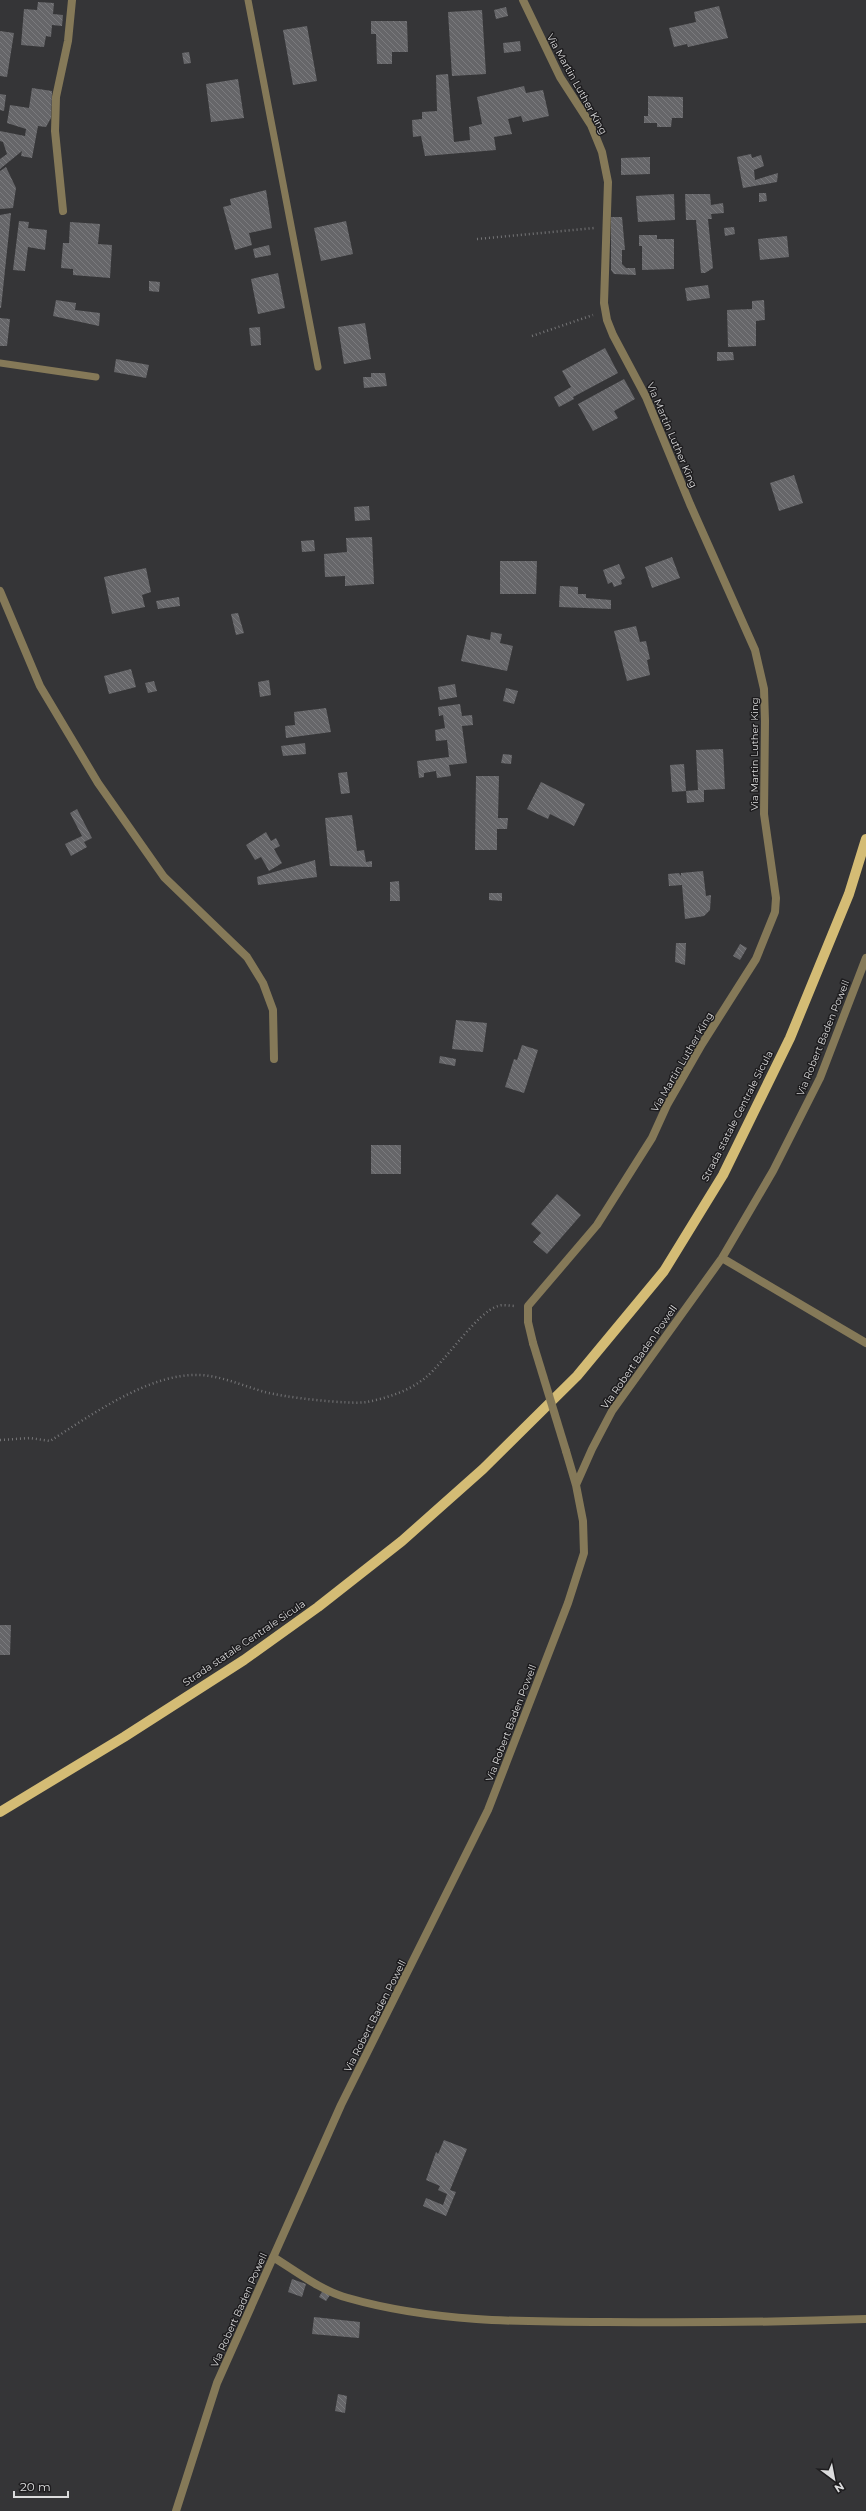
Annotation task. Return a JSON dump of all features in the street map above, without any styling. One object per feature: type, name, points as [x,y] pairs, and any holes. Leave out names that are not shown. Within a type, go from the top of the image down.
[{"type":"main road","name":"Strada statale Centrale Sicula","points":[[0,1812],[124,1737],[244,1660],[318,1607],[396,1546],[483,1469],[577,1376],[664,1271],[723,1175],[790,1038],[848,894],[866,839]]},
{"type":"street","points":[[62,211],[55,132],[56,97],[68,41],[72,0]]},
{"type":"street","name":"Via Martin Luther King","points":[[523,0],[560,77],[591,125],[602,152],[608,182],[606,228],[606,312],[613,335],[646,397],[690,504],[755,650],[764,689],[764,814],[776,898],[775,912],[756,959],[690,1064],[667,1105],[652,1138],[597,1225],[528,1306]]},
{"type":"street","points":[[0,591],[40,686],[98,783],[164,877],[246,957],[263,983],[273,1010],[274,1059]]},
{"type":"street","name":"Via Robert Baden Powell","points":[[176,2511],[217,2383],[273,2257],[341,2105],[488,1810],[568,1602],[584,1554],[583,1521],[576,1485],[612,1411],[722,1258],[773,1171],[820,1078],[866,958]]},
{"type":"street","points":[[722,1258],[866,1343]]},
{"type":"street","points":[[528,1306],[528,1322],[533,1343],[576,1485]]},
{"type":"street","points":[[273,2257],[311,2281],[346,2298],[439,2316],[508,2322],[748,2323],[866,2319]]},
{"type":"lane","points":[[248,0],[318,367]]},
{"type":"lane","points":[[0,363],[96,377]]},
{"type":"path","points":[[477,239],[606,228]]},
{"type":"path","points":[[532,336],[570,322],[606,312]]},
{"type":"path","points":[[0,1440],[30,1438],[50,1441],[96,1411],[147,1386],[179,1376],[198,1375],[218,1378],[274,1394],[366,1402],[406,1391],[425,1378],[486,1311],[498,1306],[528,1306]]},
{"type":"building","points":[[38,2],[54,3],[53,14],[63,15],[62,26],[52,25],[51,37],[46,36],[44,47],[21,45],[24,9],[37,10]]},
{"type":"building","points":[[719,6],[728,38],[688,47],[687,44],[674,47],[669,28],[696,22],[694,12]]},
{"type":"building","points":[[506,7],[508,16],[496,19],[494,10]]},
{"type":"building","points":[[482,10],[486,74],[452,76],[448,12]]},
{"type":"building","points":[[371,21],[407,21],[408,52],[392,52],[392,64],[377,64],[376,34],[371,34]]},
{"type":"building","points":[[307,26],[317,81],[293,85],[283,30]]},
{"type":"building","points":[[0,31],[14,33],[7,77],[0,76]]},
{"type":"building","points":[[520,41],[521,51],[504,53],[503,43]]},
{"type":"building","points":[[189,52],[191,63],[184,64],[182,53]]},
{"type":"building","points":[[448,74],[454,142],[470,140],[469,127],[482,124],[477,97],[524,86],[526,93],[543,90],[549,116],[523,122],[521,116],[508,119],[512,134],[494,137],[496,150],[425,156],[421,136],[413,137],[412,120],[422,119],[422,112],[437,111],[436,75]]},
{"type":"building","points":[[238,79],[244,118],[211,122],[206,84]]},
{"type":"building","points":[[32,88],[52,91],[51,118],[46,127],[38,126],[32,158],[21,156],[22,151],[0,169],[0,159],[7,154],[3,142],[0,141],[0,131],[25,136],[26,129],[7,123],[10,105],[29,108]]},
{"type":"building","points":[[0,94],[6,95],[4,111],[0,110]]},
{"type":"building","points":[[648,96],[683,97],[683,118],[672,118],[671,127],[657,127],[657,123],[644,123],[644,116],[648,116]]},
{"type":"building","points":[[751,154],[752,158],[761,155],[764,166],[754,170],[755,180],[778,173],[777,182],[743,188],[737,157]]},
{"type":"building","points":[[650,157],[650,174],[621,175],[621,158]]},
{"type":"building","points":[[6,167],[16,188],[13,208],[0,209],[0,171]]},
{"type":"building","points":[[266,190],[272,228],[249,233],[252,245],[235,250],[223,207],[231,205],[230,199]]},
{"type":"building","points":[[759,193],[766,193],[767,201],[759,202]]},
{"type":"building","points":[[674,194],[675,220],[638,222],[636,196]]},
{"type":"building","points":[[685,194],[710,194],[711,205],[723,203],[724,213],[711,214],[712,219],[708,219],[713,268],[705,273],[701,273],[696,220],[686,220]]},
{"type":"building","points":[[11,213],[1,308],[0,308],[0,215]]},
{"type":"building","points":[[611,217],[622,217],[625,250],[622,250],[622,264],[626,268],[635,268],[636,275],[614,274],[611,270]]},
{"type":"building","points":[[19,221],[29,222],[28,228],[47,230],[45,250],[28,247],[25,271],[13,270]]},
{"type":"building","points":[[346,221],[353,254],[321,261],[314,228]]},
{"type":"building","points":[[70,222],[100,224],[98,244],[112,245],[110,278],[73,275],[73,269],[61,268],[63,243],[69,243]]},
{"type":"building","points":[[734,227],[735,234],[725,236],[724,228]]},
{"type":"building","points":[[639,235],[657,235],[657,239],[674,239],[674,269],[642,270],[642,246],[639,246]]},
{"type":"building","points":[[787,236],[789,257],[760,260],[758,239]]},
{"type":"building","points":[[269,245],[271,255],[255,258],[253,249]]},
{"type":"building","points":[[278,273],[285,308],[258,314],[251,279]]},
{"type":"building","points":[[149,281],[160,282],[159,292],[149,291]]},
{"type":"building","points":[[708,285],[710,298],[687,301],[685,288]]},
{"type":"building","points":[[56,300],[76,303],[75,310],[100,313],[99,326],[53,316]]},
{"type":"building","points":[[764,300],[765,320],[756,321],[756,346],[728,347],[727,310],[752,309],[752,301]]},
{"type":"building","points":[[0,318],[10,319],[7,346],[0,346]]},
{"type":"building","points":[[365,323],[371,359],[344,364],[338,327]]},
{"type":"building","points":[[260,327],[261,345],[251,346],[249,328]]},
{"type":"building","points":[[605,348],[618,373],[573,397],[574,399],[559,407],[554,397],[571,387],[562,371]]},
{"type":"building","points":[[717,352],[733,352],[734,360],[717,361]]},
{"type":"building","points":[[116,359],[149,365],[146,378],[114,372]]},
{"type":"building","points":[[371,373],[385,373],[387,386],[364,388],[363,377],[371,377]]},
{"type":"building","points":[[624,379],[635,399],[614,411],[618,418],[593,431],[578,404]]},
{"type":"building","points":[[794,475],[803,503],[779,511],[770,483]]},
{"type":"building","points":[[369,506],[370,520],[355,521],[354,507]]},
{"type":"building","points":[[372,537],[374,584],[345,586],[345,576],[325,577],[324,554],[347,552],[346,538]]},
{"type":"building","points":[[314,540],[315,551],[302,552],[301,541]]},
{"type":"building","points":[[672,557],[680,578],[652,588],[645,567]]},
{"type":"building","points":[[500,561],[537,561],[536,594],[500,594]]},
{"type":"building","points":[[619,564],[625,578],[621,580],[622,584],[614,587],[612,582],[608,584],[603,570]]},
{"type":"building","points":[[146,568],[151,592],[142,595],[145,607],[112,614],[104,577]]},
{"type":"building","points":[[560,586],[578,587],[578,594],[586,594],[586,598],[611,600],[611,609],[559,607]]},
{"type":"building","points":[[179,597],[180,606],[158,609],[156,601]]},
{"type":"building","points":[[238,613],[244,633],[236,635],[231,614]]},
{"type":"building","points":[[636,626],[640,642],[646,641],[650,659],[647,660],[650,675],[627,681],[614,631]]},
{"type":"building","points":[[491,632],[502,634],[500,643],[513,646],[507,671],[461,661],[467,635],[490,640]]},
{"type":"building","points":[[131,669],[136,687],[109,694],[104,676]]},
{"type":"building","points":[[269,680],[271,695],[260,697],[258,682]]},
{"type":"building","points":[[154,681],[157,691],[148,693],[145,683]]},
{"type":"building","points":[[455,684],[457,697],[440,700],[438,687]]},
{"type":"building","points":[[506,688],[518,691],[514,704],[503,701]]},
{"type":"building","points":[[460,704],[462,716],[472,715],[473,725],[462,726],[467,763],[449,765],[451,776],[437,778],[436,771],[424,773],[424,777],[419,778],[417,761],[449,757],[447,740],[436,741],[435,730],[445,728],[443,715],[439,716],[438,707]]},
{"type":"building","points":[[326,708],[331,732],[286,738],[285,726],[295,725],[294,712]]},
{"type":"building","points":[[305,743],[306,754],[283,756],[281,746]]},
{"type":"building","points":[[723,749],[725,789],[704,790],[704,802],[687,803],[686,791],[698,790],[696,750]]},
{"type":"building","points":[[503,754],[512,755],[511,764],[501,763]]},
{"type":"building","points":[[684,764],[686,791],[672,792],[670,765]]},
{"type":"building","points":[[347,772],[350,793],[341,794],[338,773]]},
{"type":"building","points":[[476,776],[499,776],[498,818],[508,818],[507,829],[497,829],[497,850],[475,850]]},
{"type":"building","points":[[541,782],[585,804],[574,826],[550,814],[548,819],[527,809]]},
{"type":"building","points":[[77,809],[92,838],[84,842],[87,847],[71,856],[65,844],[82,836],[70,813]]},
{"type":"building","points":[[352,815],[357,851],[364,850],[366,862],[372,861],[372,867],[330,866],[325,818]]},
{"type":"building","points":[[266,832],[271,841],[276,838],[280,846],[274,849],[282,863],[269,871],[261,857],[255,860],[246,845]]},
{"type":"building","points":[[315,860],[317,877],[258,885],[257,877]]},
{"type":"building","points":[[703,871],[706,896],[711,895],[710,910],[704,916],[685,919],[682,885],[669,886],[668,874],[679,873],[681,876],[681,873]]},
{"type":"building","points":[[399,881],[400,901],[390,901],[390,882]]},
{"type":"building","points":[[489,893],[502,893],[502,901],[489,900]]},
{"type":"building","points":[[676,943],[686,943],[685,965],[675,962]]},
{"type":"building","points":[[740,944],[747,948],[740,960],[733,956]]},
{"type":"building","points":[[456,1020],[487,1023],[483,1052],[452,1049]]},
{"type":"building","points":[[522,1045],[538,1050],[524,1093],[505,1087],[514,1059],[517,1060]]},
{"type":"building","points":[[440,1056],[456,1059],[455,1066],[439,1063]]},
{"type":"building","points":[[371,1145],[401,1145],[401,1174],[371,1174]]},
{"type":"building","points":[[557,1194],[581,1215],[547,1254],[533,1242],[541,1233],[531,1224]]},
{"type":"building","points":[[0,1625],[11,1625],[10,1655],[0,1655]]},
{"type":"building","points":[[444,2140],[467,2149],[450,2190],[456,2192],[446,2216],[423,2206],[426,2198],[443,2205],[447,2194],[438,2190],[440,2186],[426,2180],[436,2152],[438,2154]]},
{"type":"building","points":[[292,2279],[306,2284],[302,2297],[288,2292]]},
{"type":"building","points":[[323,2290],[330,2295],[326,2301],[319,2297]]},
{"type":"building","points":[[314,2317],[360,2322],[359,2338],[312,2334]]},
{"type":"building","points":[[338,2394],[347,2396],[345,2413],[335,2411]]}]
